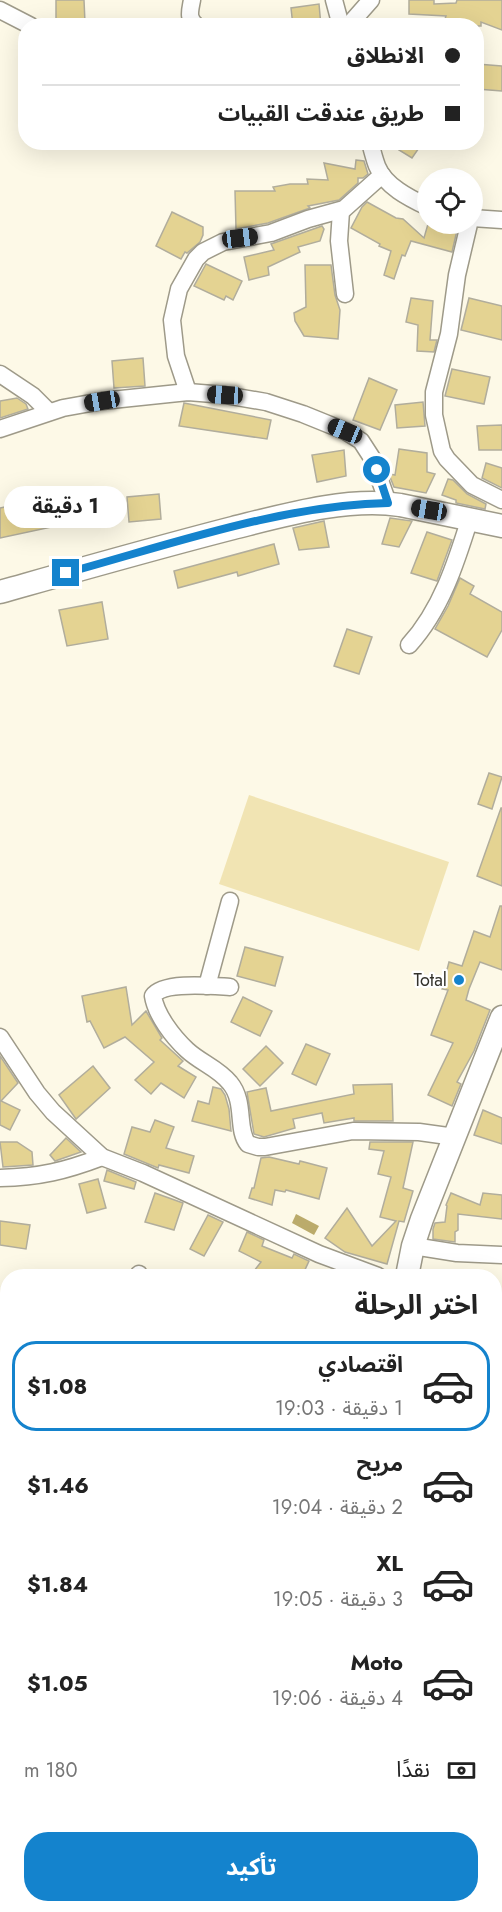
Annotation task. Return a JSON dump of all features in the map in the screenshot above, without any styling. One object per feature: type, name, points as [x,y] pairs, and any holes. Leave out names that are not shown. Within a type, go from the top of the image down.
[{"type":"main road","points":[[0,592],[263,520],[351,504],[388,503],[502,524]]},
{"type":"main road","points":[[408,1269],[422,1219],[502,1017]]},
{"type":"street","points":[[190,18],[192,0]]},
{"type":"street","points":[[334,0],[339,18]]},
{"type":"street","points":[[355,18],[370,0]]},
{"type":"street","points":[[0,10],[18,19]]},
{"type":"street","points":[[372,150],[382,175],[404,195],[417,202]]},
{"type":"street","points":[[188,392],[176,356],[172,320],[178,289],[196,258],[202,252],[223,242],[265,234],[326,213],[341,211],[382,175]]},
{"type":"street","points":[[341,211],[339,241],[345,294]]},
{"type":"street","points":[[483,219],[502,220]]},
{"type":"street","points":[[467,234],[457,275],[449,334],[434,392],[434,415],[442,451],[447,459],[472,485],[502,500]]},
{"type":"street","points":[[0,374],[33,396],[49,412]]},
{"type":"street","points":[[0,429],[78,404],[188,392],[266,402],[345,431],[361,441],[372,458],[388,503]]},
{"type":"street","points":[[409,645],[425,625],[437,604],[460,551],[470,518]]},
{"type":"street","points":[[207,986],[230,901]]},
{"type":"street","points":[[230,987],[161,988],[153,996],[154,1005],[187,1051],[216,1069],[233,1087],[241,1109],[244,1136],[248,1144],[265,1147],[334,1133],[364,1130],[419,1132],[455,1137]]},
{"type":"street","points":[[0,1037],[53,1112],[102,1157],[143,1173],[319,1254],[359,1269]]},
{"type":"street","points":[[0,1178],[60,1172],[102,1157]]},
{"type":"street","points":[[413,1246],[458,1253],[502,1255]]},
{"type":"shaded area","points":[[249,795],[449,862],[419,951],[219,884]]},
{"type":"shaded area","points":[[296,1214],[319,1226],[314,1235],[292,1223]]},
{"type":"building","points":[[56,0],[84,0],[85,18],[56,18]]},
{"type":"building","points":[[409,0],[434,0],[434,4],[456,3],[457,0],[502,0],[502,30],[484,23],[484,18],[445,18],[446,16],[409,14]]},
{"type":"building","points":[[319,4],[320,18],[292,18],[291,8]]},
{"type":"building","points":[[484,65],[502,66],[502,91],[484,90]]},
{"type":"building","points":[[399,150],[418,150],[412,158]]},
{"type":"building","points":[[356,160],[364,161],[368,174],[363,178],[358,178],[358,183],[339,200],[308,206],[310,208],[268,223],[236,229],[235,191],[275,191],[273,187],[308,184],[307,179],[328,180],[324,163],[355,169]]},
{"type":"building","points":[[367,202],[396,218],[403,219],[424,238],[425,234],[456,234],[452,252],[411,241],[405,256],[402,255],[394,279],[384,275],[391,251],[351,228]]},
{"type":"building","points":[[172,212],[203,227],[200,242],[187,253],[185,252],[181,259],[156,246]]},
{"type":"building","points":[[322,226],[324,229],[320,241],[298,247],[300,252],[268,267],[269,275],[249,280],[244,257],[274,250],[271,244]]},
{"type":"building","points":[[206,264],[242,281],[233,300],[226,296],[224,300],[194,286]]},
{"type":"building","points":[[305,265],[331,265],[335,295],[340,310],[338,339],[304,336],[295,321],[294,313],[306,307]]},
{"type":"building","points":[[411,298],[433,301],[430,340],[437,340],[434,352],[417,351],[418,325],[406,322]]},
{"type":"building","points":[[469,298],[502,306],[502,340],[461,330]]},
{"type":"building","points":[[143,358],[145,386],[114,388],[112,361]]},
{"type":"building","points":[[452,369],[490,377],[484,404],[445,396]]},
{"type":"building","points":[[369,378],[397,390],[380,430],[353,420]]},
{"type":"building","points":[[17,398],[26,404],[28,409],[0,418],[0,401]]},
{"type":"building","points":[[423,402],[425,426],[397,428],[395,405]]},
{"type":"building","points":[[184,403],[271,420],[267,439],[179,426]]},
{"type":"building","points":[[502,425],[502,450],[479,450],[477,426]]},
{"type":"building","points":[[399,449],[427,453],[427,472],[435,474],[426,493],[394,487],[390,474],[395,475]]},
{"type":"building","points":[[344,450],[346,476],[317,482],[312,455]]},
{"type":"building","points":[[486,463],[502,468],[502,488],[482,478]]},
{"type":"building","points":[[448,479],[453,480],[467,494],[486,504],[485,509],[456,503],[456,500],[442,495]]},
{"type":"building","points":[[159,494],[161,519],[129,522],[127,497]]},
{"type":"building","points":[[55,496],[61,525],[0,538],[0,508]]},
{"type":"building","points":[[390,518],[412,521],[399,547],[382,544]]},
{"type":"building","points":[[324,521],[329,547],[299,550],[293,528]]},
{"type":"building","points":[[427,532],[452,540],[437,581],[411,573]]},
{"type":"building","points":[[274,544],[279,564],[238,576],[237,572],[178,588],[174,571]]},
{"type":"building","points":[[460,578],[474,586],[470,594],[502,612],[502,630],[487,657],[435,629]]},
{"type":"building","points":[[102,602],[108,639],[67,646],[59,610]]},
{"type":"building","points":[[347,629],[372,637],[359,674],[334,666]]},
{"type":"building","points":[[489,773],[502,777],[492,809],[478,804]]},
{"type":"building","points":[[502,808],[502,886],[477,876]]},
{"type":"building","points":[[500,906],[502,906],[502,970],[480,962],[469,989],[466,1000],[490,1010],[474,1051],[457,1082],[461,1084],[452,1106],[428,1095],[453,1043],[431,1035],[448,990],[442,989],[449,962],[462,966],[474,931],[490,937]]},
{"type":"building","points":[[245,947],[283,957],[275,986],[237,976]]},
{"type":"building","points":[[126,987],[132,1025],[146,1011],[162,1038],[160,1040],[183,1061],[178,1066],[196,1077],[184,1098],[161,1083],[151,1094],[135,1080],[154,1062],[125,1037],[104,1048],[90,1021],[87,1022],[82,996]]},
{"type":"building","points":[[243,997],[272,1011],[260,1036],[231,1022]]},
{"type":"building","points":[[306,1044],[330,1054],[316,1085],[292,1074]]},
{"type":"building","points":[[266,1046],[283,1063],[260,1086],[243,1069]]},
{"type":"building","points":[[0,1056],[18,1083],[1,1101],[20,1110],[10,1130],[0,1125]]},
{"type":"building","points":[[93,1066],[110,1088],[76,1119],[59,1095]]},
{"type":"building","points":[[392,1084],[393,1121],[354,1121],[354,1118],[324,1123],[322,1113],[293,1119],[295,1128],[264,1137],[254,1134],[247,1092],[266,1088],[271,1111],[354,1094],[353,1085]]},
{"type":"building","points":[[213,1087],[221,1089],[225,1095],[231,1131],[192,1121],[198,1101],[209,1104]]},
{"type":"building","points":[[483,1110],[502,1118],[502,1144],[474,1135]]},
{"type":"building","points":[[155,1120],[174,1127],[166,1148],[194,1156],[189,1173],[159,1165],[158,1168],[124,1154],[132,1127],[150,1132]]},
{"type":"building","points":[[66,1138],[81,1152],[55,1161],[50,1155]]},
{"type":"building","points":[[0,1142],[17,1142],[32,1152],[33,1165],[3,1167]]},
{"type":"building","points":[[370,1142],[413,1142],[403,1188],[413,1191],[404,1222],[399,1221],[387,1264],[345,1252],[325,1238],[347,1208],[372,1246],[396,1221],[380,1217],[391,1177],[378,1174],[384,1151],[369,1149]]},
{"type":"building","points":[[269,1157],[299,1164],[300,1161],[327,1168],[319,1199],[286,1190],[285,1192],[275,1190],[272,1205],[249,1198],[254,1188],[261,1158]]},
{"type":"building","points":[[107,1170],[136,1182],[134,1189],[104,1181]]},
{"type":"building","points":[[98,1179],[106,1208],[87,1213],[79,1184]]},
{"type":"building","points":[[155,1193],[183,1203],[174,1230],[145,1222]]},
{"type":"building","points":[[451,1193],[480,1205],[483,1193],[502,1195],[502,1219],[458,1214],[455,1242],[433,1239],[435,1223],[445,1222],[446,1205]]},
{"type":"building","points":[[208,1215],[223,1222],[204,1256],[190,1249]]},
{"type":"building","points":[[0,1221],[30,1225],[26,1249],[0,1245]]},
{"type":"building","points":[[247,1232],[264,1240],[262,1246],[292,1258],[294,1254],[309,1261],[305,1269],[256,1269],[261,1262],[239,1251]]},
{"type":"place","name":"Total","points":[[459,980]]},
{"type":"route","points":[[66,573],[263,520],[351,504],[388,503],[377,470]]}]
